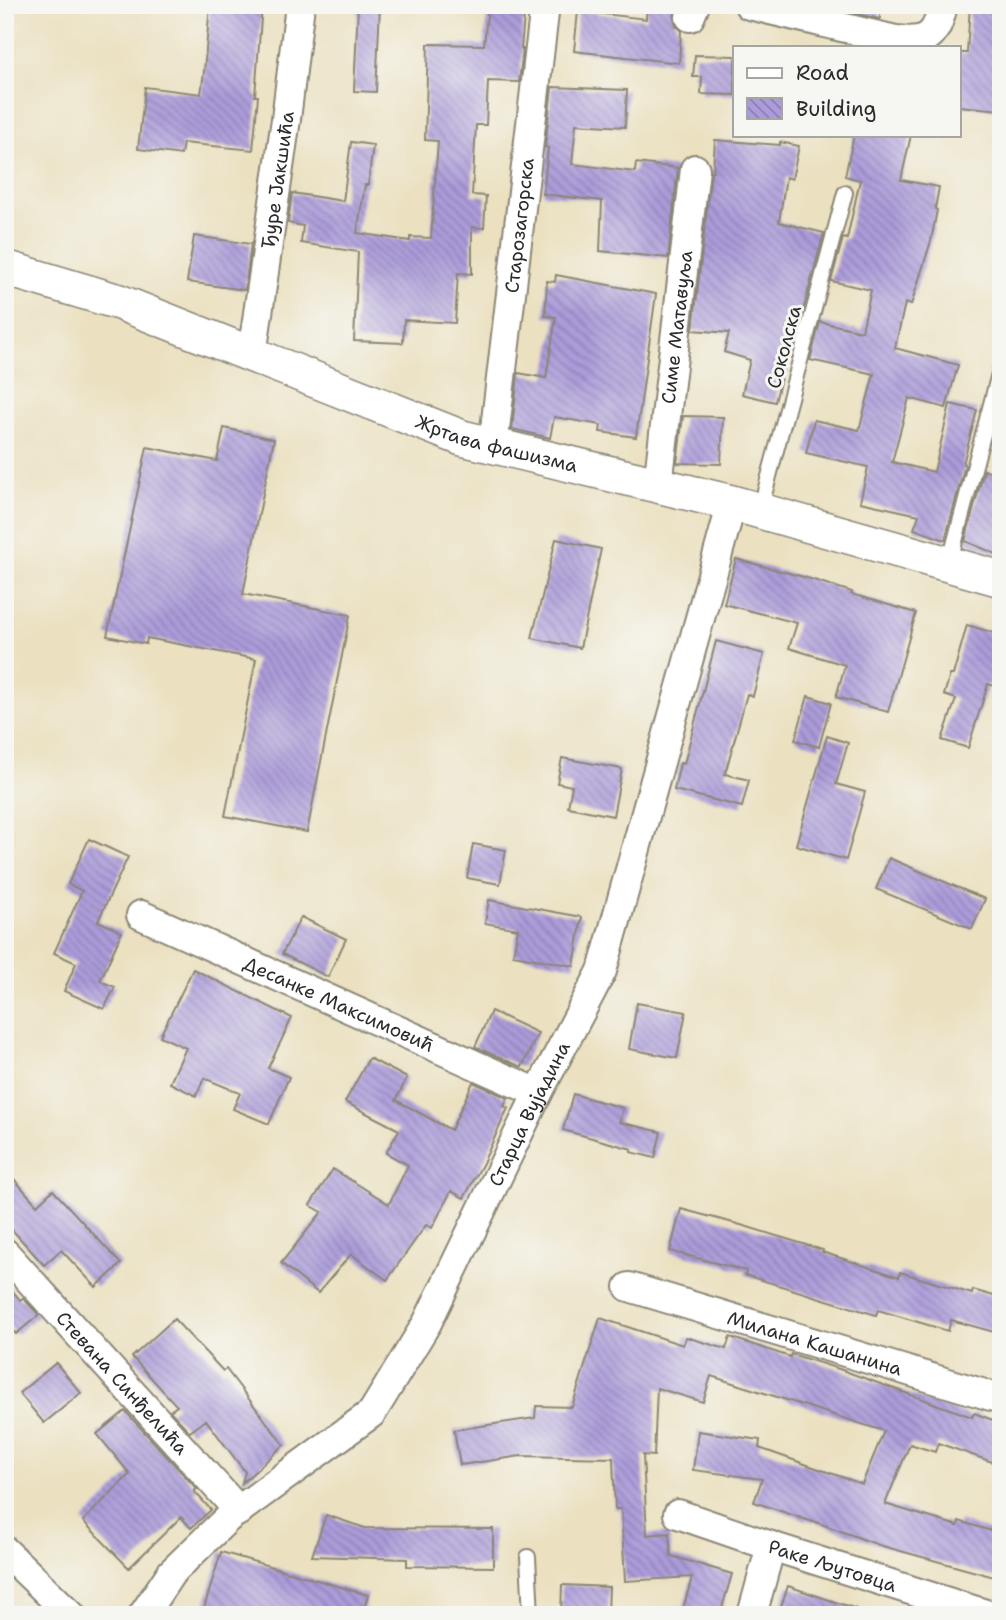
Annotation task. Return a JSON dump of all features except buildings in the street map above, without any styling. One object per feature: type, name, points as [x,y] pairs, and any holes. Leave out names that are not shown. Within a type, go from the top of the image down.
[{"type":"street","name":"Ђуре Јакшића","points":[[251,355],[300,5]]},
{"type":"street","name":"Старозагорска","points":[[493,446],[545,5]]},
{"type":"street","points":[[749,5],[896,40],[917,42],[932,35],[940,20],[943,5]]},
{"type":"street","name":"Симе Матавуља","points":[[658,485],[695,169]]},
{"type":"street","name":"Жртава фашизма","points":[[5,268],[119,302],[462,438],[746,507],[1001,579]]},
{"type":"street","name":"Старца Вујадина","points":[[143,1615],[171,1573],[228,1518],[372,1413],[427,1323],[538,1093],[602,971],[746,507]]},
{"type":"street","name":"Десанке Максимовић","points":[[141,915],[538,1093]]},
{"type":"street","name":"Стевана Синђелића","points":[[5,1253],[239,1511]]},
{"type":"street","name":"Милана Кашанина","points":[[629,1287],[1001,1399]]},
{"type":"street","name":"Раке Љутовца","points":[[678,1514],[989,1615]]},
{"type":"street","points":[[752,1615],[771,1546]]},
{"type":"street","points":[[5,1551],[71,1615]]},
{"type":"lane","name":"Соколска","points":[[746,507],[845,193]]},
{"type":"lane","points":[[949,564],[1001,366]]},
{"type":"lane","points":[[528,1556],[531,1615]]}]
